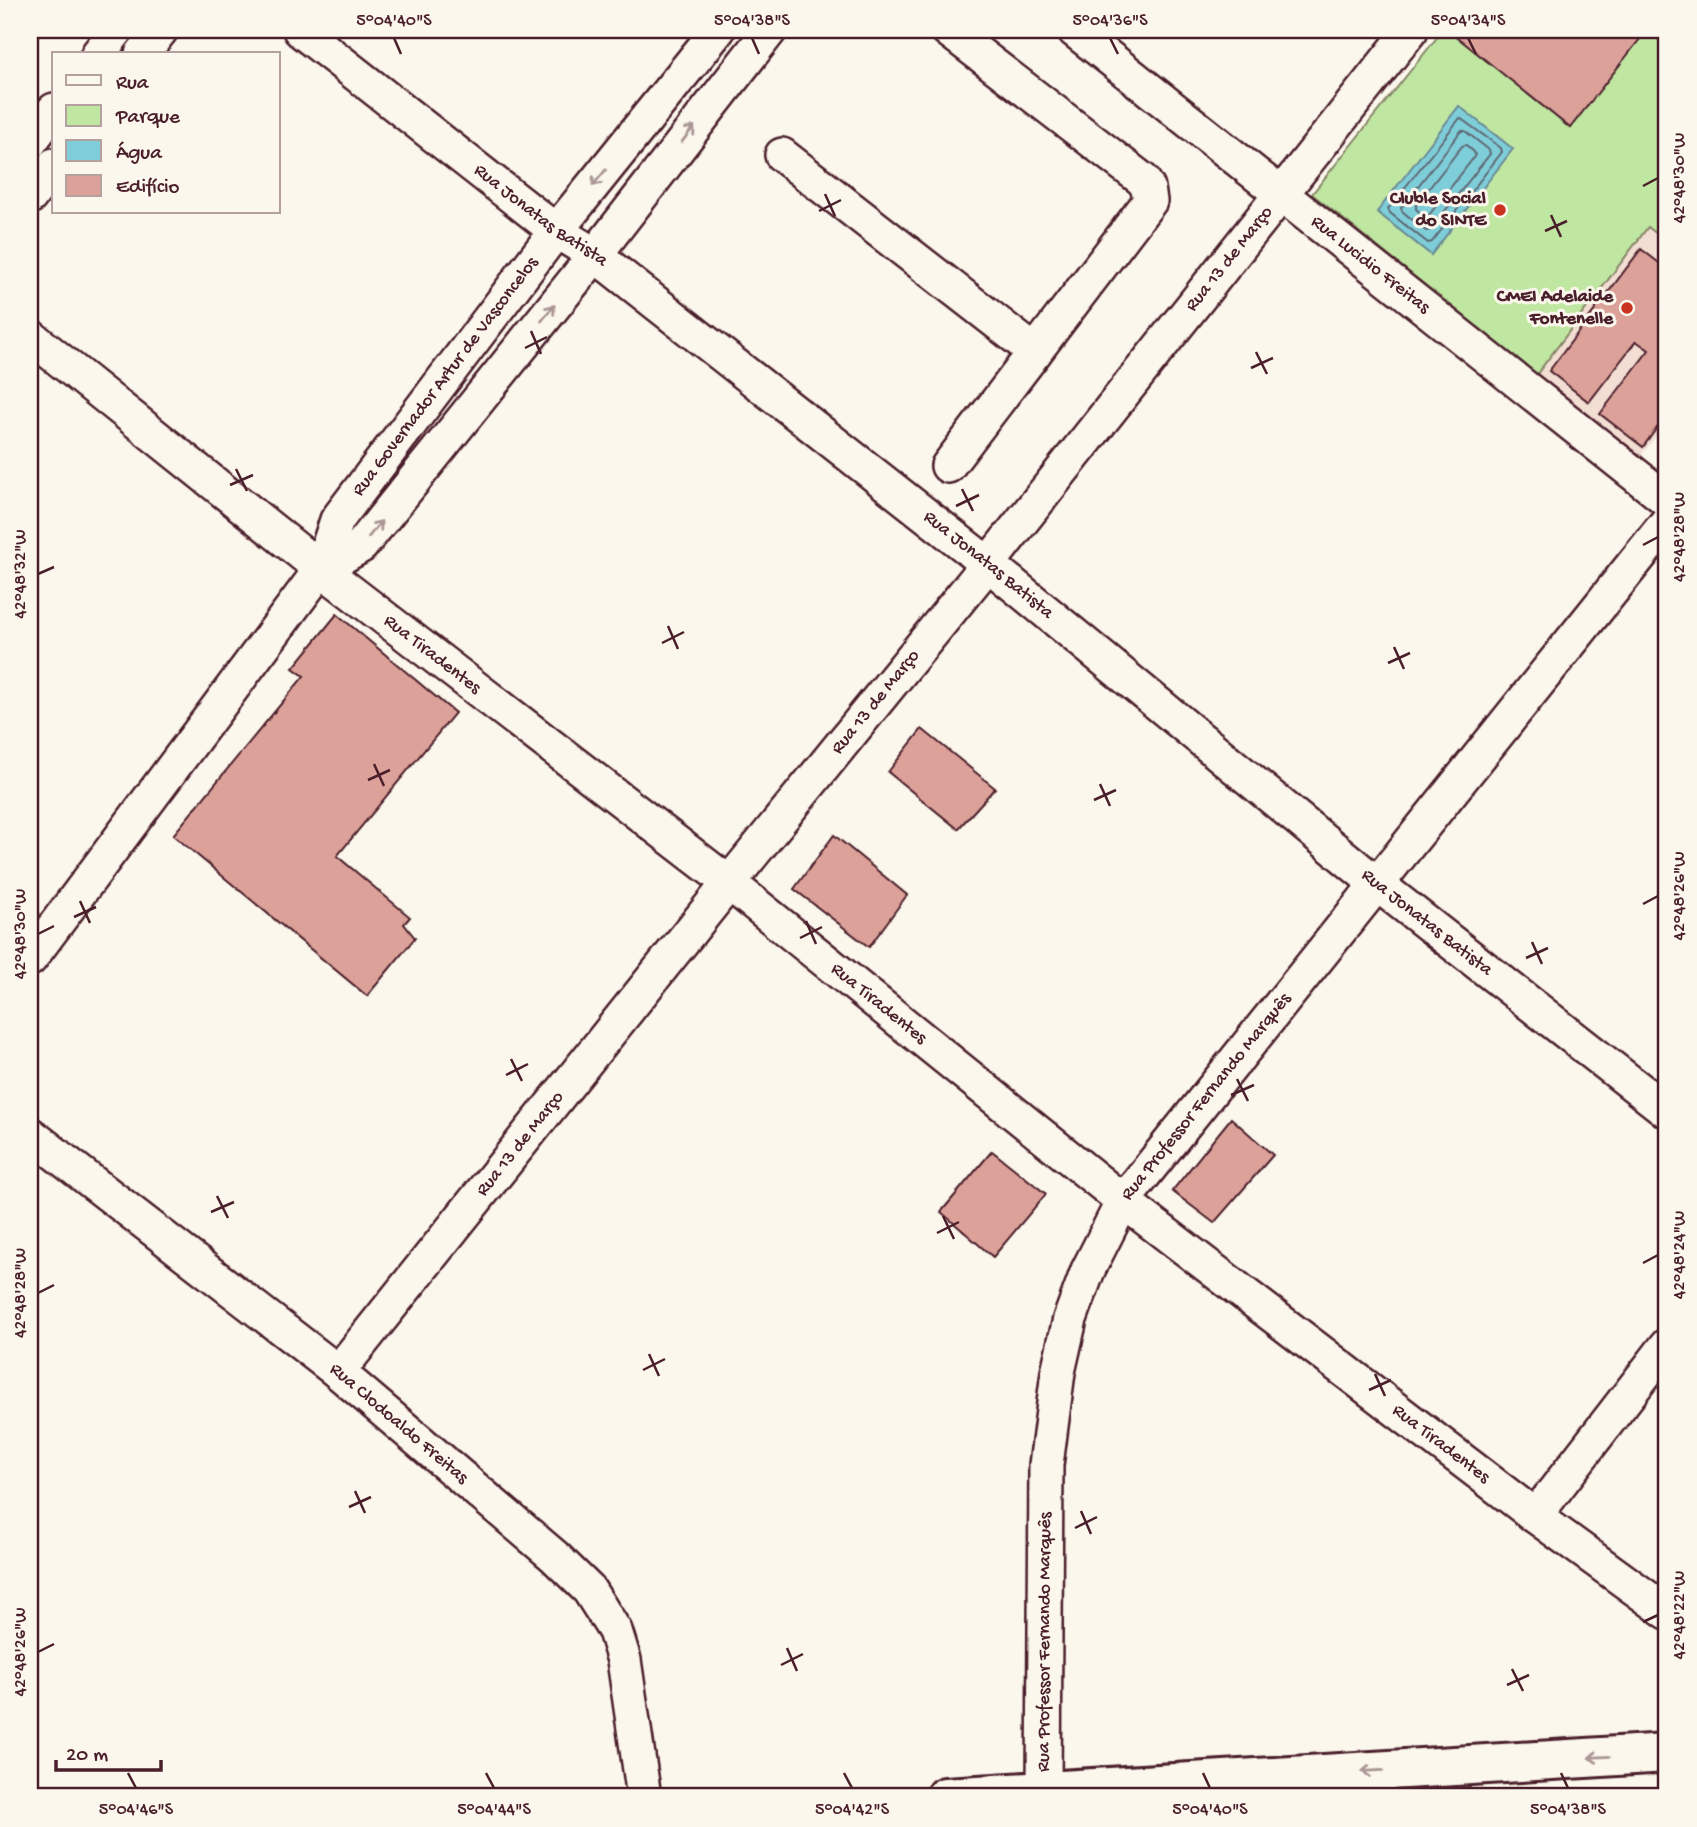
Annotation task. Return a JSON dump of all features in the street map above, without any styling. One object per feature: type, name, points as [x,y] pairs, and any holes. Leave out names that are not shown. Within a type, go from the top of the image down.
[{"type":"street","points":[[100,52],[117,30]]},
{"type":"street","points":[[144,52],[161,30]]},
{"type":"street","name":"Rua Jonatas Batista","points":[[300,30],[556,231],[595,255],[988,564],[1377,884],[1667,1111]]},
{"type":"street","name":"Rua Governador Artur de Vasconcelos","points":[[30,959],[321,569],[337,520],[556,231],[718,30]]},
{"type":"street","name":"Rua Governador Artur de Vasconcelos","points":[[321,569],[361,546],[595,255],[770,30]]},
{"type":"street","points":[[948,30],[1143,180],[1150,193],[1150,201],[948,466]]},
{"type":"street","name":"Rua Lucidio Freitas","points":[[1074,30],[1667,500]]},
{"type":"street","name":"Rua 13 de Março","points":[[338,1372],[988,564],[1411,30]]},
{"type":"street","points":[[30,142],[52,113]]},
{"type":"street","points":[[782,155],[1035,352]]},
{"type":"street","points":[[30,197],[52,168]]},
{"type":"street","name":"Rua Tiradentes","points":[[30,335],[321,569],[729,883],[1123,1201],[1535,1516],[1667,1612]]},
{"type":"street","name":"Rua Professor Fernando Marquês","points":[[1044,1791],[1046,1465],[1058,1372],[1070,1319],[1088,1270],[1123,1201],[1667,522]]},
{"type":"street","name":"Rua Clodoaldo Freitas","points":[[30,1134],[338,1372],[554,1556],[589,1590],[615,1631],[624,1660],[644,1797]]},
{"type":"street","points":[[1535,1516],[1667,1345]]},
{"type":"street","points":[[945,1797],[1044,1791],[1286,1787],[1667,1753]]},
{"type":"shaded area","name":"CMEI Adelaide Fontenelle","points":[[1648,227],[1667,242],[1667,422],[1639,458],[1536,375]]},
{"type":"green space","name":"Cluble Social do SINTE","points":[[1443,30],[1667,30],[1667,242],[1648,227],[1536,375],[1312,194]]},
{"type":"water","points":[[1459,106],[1513,149],[1431,255],[1377,212]]},
{"type":"building","points":[[1457,30],[1647,30],[1570,128],[1453,34]]},
{"type":"building","points":[[1647,30],[1667,30],[1667,46]]},
{"type":"building","name":"CMEI Adelaide Fontenelle","points":[[1641,249],[1667,269],[1667,303],[1661,311],[1667,316],[1667,414],[1643,447],[1600,414],[1649,350],[1636,341],[1589,402],[1549,371]]},
{"type":"building","points":[[337,614],[455,713],[337,856],[410,917],[404,924],[415,938],[367,996],[173,835],[304,676],[293,668]]},
{"type":"building","points":[[922,729],[995,788],[958,829],[888,772]]},
{"type":"building","points":[[834,835],[907,895],[869,947],[794,889]]},
{"type":"building","points":[[1231,1118],[1273,1155],[1214,1223],[1172,1191]]},
{"type":"building","points":[[992,1151],[1046,1194],[993,1257],[941,1212]]},
{"type":"place","name":"Cluble Social do SINTE","points":[[1500,210]]},
{"type":"place","name":"CMEI Adelaide Fontenelle","points":[[1627,308]]}]
